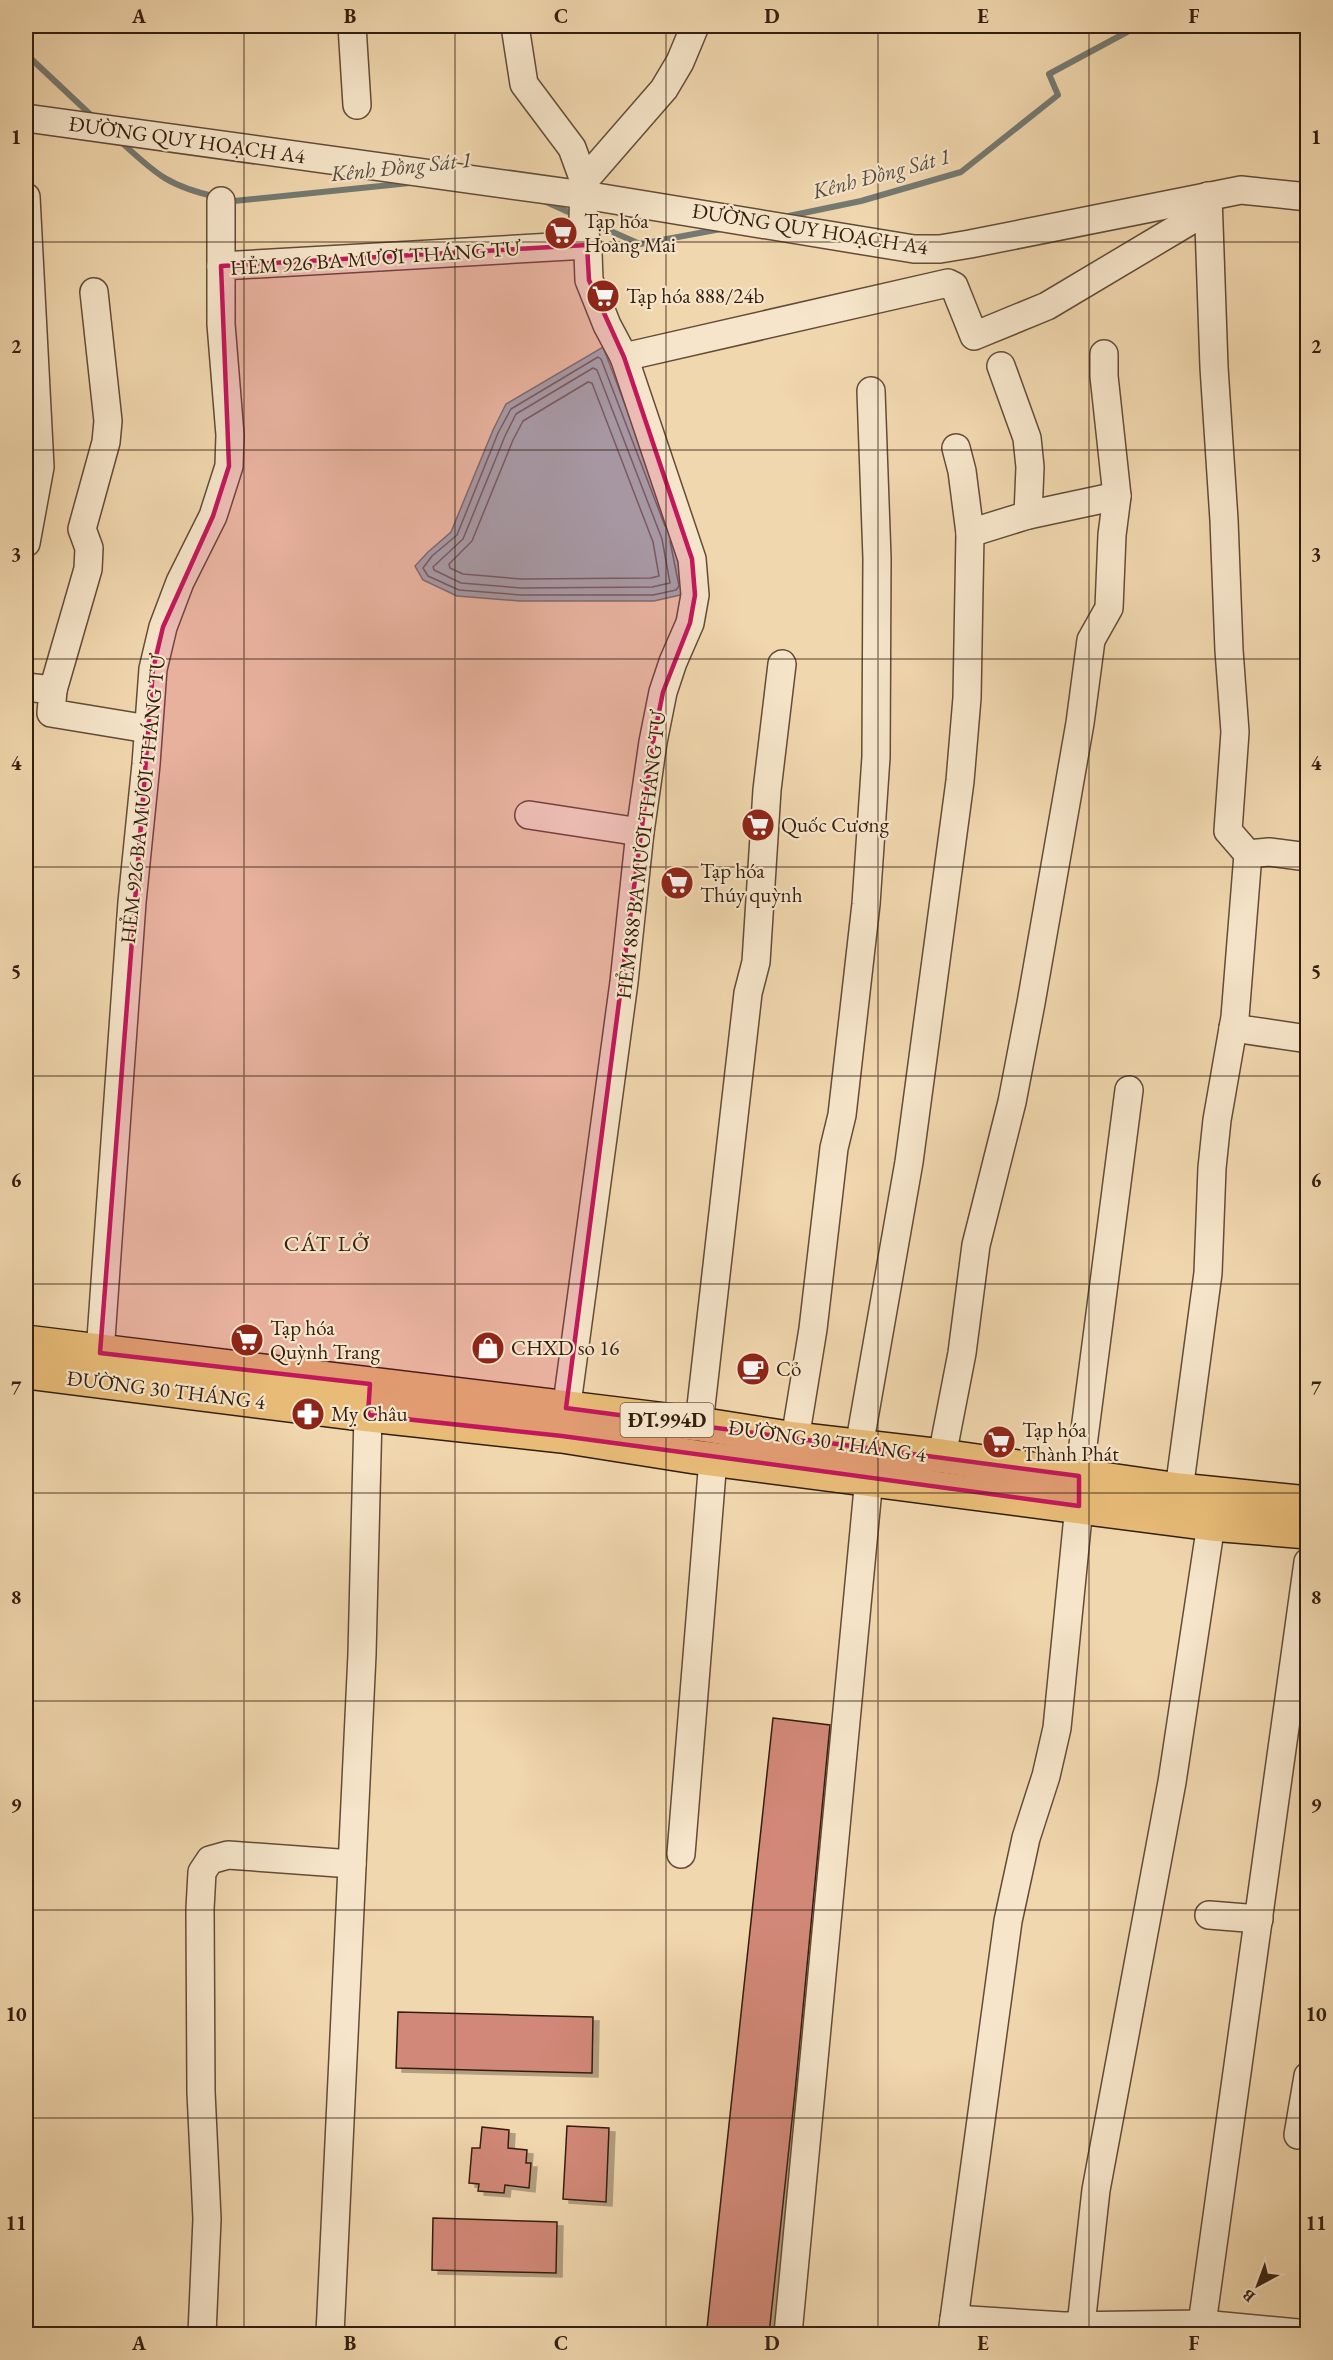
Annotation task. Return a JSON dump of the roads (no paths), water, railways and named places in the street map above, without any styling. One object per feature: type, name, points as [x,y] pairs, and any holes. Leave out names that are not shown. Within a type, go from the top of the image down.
[{"type":"main road","name":"ĐƯỜNG 30 THÁNG 4","points":[[26,1342],[100,1353],[370,1384],[564,1422],[713,1459],[869,1478],[1079,1491],[1179,1490],[1308,1503]]},
{"type":"main road","name":"ĐƯỜNG 30 THÁNG 4","points":[[26,1372],[368,1416],[699,1424],[795,1439],[942,1456],[1211,1524],[1308,1532]]},
{"type":"main road","points":[[368,1416],[370,1384]]},
{"type":"street","points":[[352,26],[357,105]]},
{"type":"street","name":"HẺM 888 BA MƯƠI THÁNG TƯ","points":[[515,26],[524,84],[572,147],[584,188],[583,221],[589,280],[607,325],[624,357],[692,559],[695,595],[690,623],[663,692],[640,832],[624,982],[564,1422]]},
{"type":"street","points":[[584,188],[664,89],[680,62],[695,26]]},
{"type":"street","name":"ĐƯỜNG QUY HOẠCH A4","points":[[26,118],[584,188],[914,249],[940,249],[970,244],[1241,190],[1307,198]]},
{"type":"street","points":[[1179,1490],[1208,1273],[1212,1168],[1217,1120],[1233,1028],[1248,854],[1228,831],[1235,732],[1214,367],[1208,196]]},
{"type":"street","points":[[26,197],[33,465],[26,543]]},
{"type":"street","points":[[221,201],[221,266]]},
{"type":"street","points":[[624,357],[948,282],[954,286],[974,336],[1047,306],[1188,222]]},
{"type":"street","name":"HẺM 926 BA MƯƠI THÁNG TƯ","points":[[100,1353],[132,902],[153,669],[163,627],[180,582],[213,516],[229,466],[230,435],[220,324],[221,266],[587,245]]},
{"type":"street","points":[[94,292],[108,421],[106,442],[82,530],[89,548],[88,569],[53,690],[51,713],[147,729]]},
{"type":"street","points":[[942,1456],[962,1353],[976,1245],[1012,1102],[1033,994],[1080,723],[1091,640],[1108,608],[1112,535],[1117,496],[1104,376],[1104,354]]},
{"type":"street","points":[[1001,366],[1027,438],[1030,467],[1028,515]]},
{"type":"street","points":[[795,1439],[813,1329],[834,1148],[842,1115],[866,904],[876,757],[877,558],[871,391]]},
{"type":"street","points":[[860,1447],[909,1162],[959,791],[967,698],[970,533],[962,471],[956,448]]},
{"type":"street","points":[[970,533],[1028,515],[1117,496]]},
{"type":"street","points":[[699,1424],[750,979],[756,962],[767,790],[782,664]]},
{"type":"street","points":[[26,687],[53,690]]},
{"type":"street","points":[[529,815],[640,832]]},
{"type":"street","points":[[1248,854],[1269,852],[1308,857]]},
{"type":"street","points":[[1233,1028],[1308,1039]]},
{"type":"street","points":[[1129,1090],[1079,1491],[1058,1728],[1046,1776],[1026,1838],[1008,1921],[953,2327],[1081,2330],[1192,2327],[1308,2334]]},
{"type":"street","points":[[330,2334],[362,1654],[368,1416]]},
{"type":"street","points":[[681,1854],[713,1459]]},
{"type":"street","points":[[788,2334],[869,1478]]},
{"type":"street","points":[[1081,2330],[1096,2190],[1172,1782],[1211,1524]]},
{"type":"street","points":[[1192,2327],[1259,1919],[1308,1562]]},
{"type":"street","points":[[202,2334],[207,2219],[201,2092],[200,1909],[202,1872],[210,1860],[228,1855],[352,1864]]},
{"type":"street","points":[[1209,1915],[1259,1919]]},
{"type":"street","points":[[1298,2135],[1308,2076]]},
{"type":"water","points":[[603,347],[675,536],[685,587],[680,595],[654,601],[520,601],[457,596],[423,580],[415,566],[451,532],[506,404]]},
{"type":"waterway","name":"Kênh Đồng Sát 1","points":[[784,217],[861,201],[961,172],[1058,95],[1049,74],[1136,26]]},
{"type":"waterway","name":"Kênh Đồng Sát 1","points":[[26,54],[93,117]]},
{"type":"waterway","name":"Kênh Đồng Sát 1","points":[[119,140],[163,177],[186,188],[217,197]]},
{"type":"waterway","name":"Kênh Đồng Sát 1","points":[[226,199],[234,201],[410,183]]},
{"type":"waterway","name":"Kênh Đồng Sát 1","points":[[544,201],[575,215]]},
{"type":"waterway","name":"Kênh Đồng Sát 1","points":[[590,222],[640,244],[721,229]]},
{"type":"place","name":"Tạp hóa Hoàng Mai","points":[[561,233]]},
{"type":"place","name":"Tạp hóa 888/24b","points":[[603,296]]},
{"type":"place","name":"Quốc Cương","points":[[758,825]]},
{"type":"place","name":"Tạp hóa Thúy quỳnh","points":[[677,883]]},
{"type":"place","name":"Tạp hóa Quỳnh Trang","points":[[247,1340]]},
{"type":"place","name":"CHXD so 16","points":[[488,1348]]},
{"type":"place","name":"Cỏ","points":[[753,1369]]},
{"type":"place","name":"Mỵ Châu","points":[[308,1414]]},
{"type":"place","name":"Tạp hóa Thành Phát","points":[[999,1442]]},
{"type":"district","name":"CÁT LỞ","points":[[327,1243]]}]
